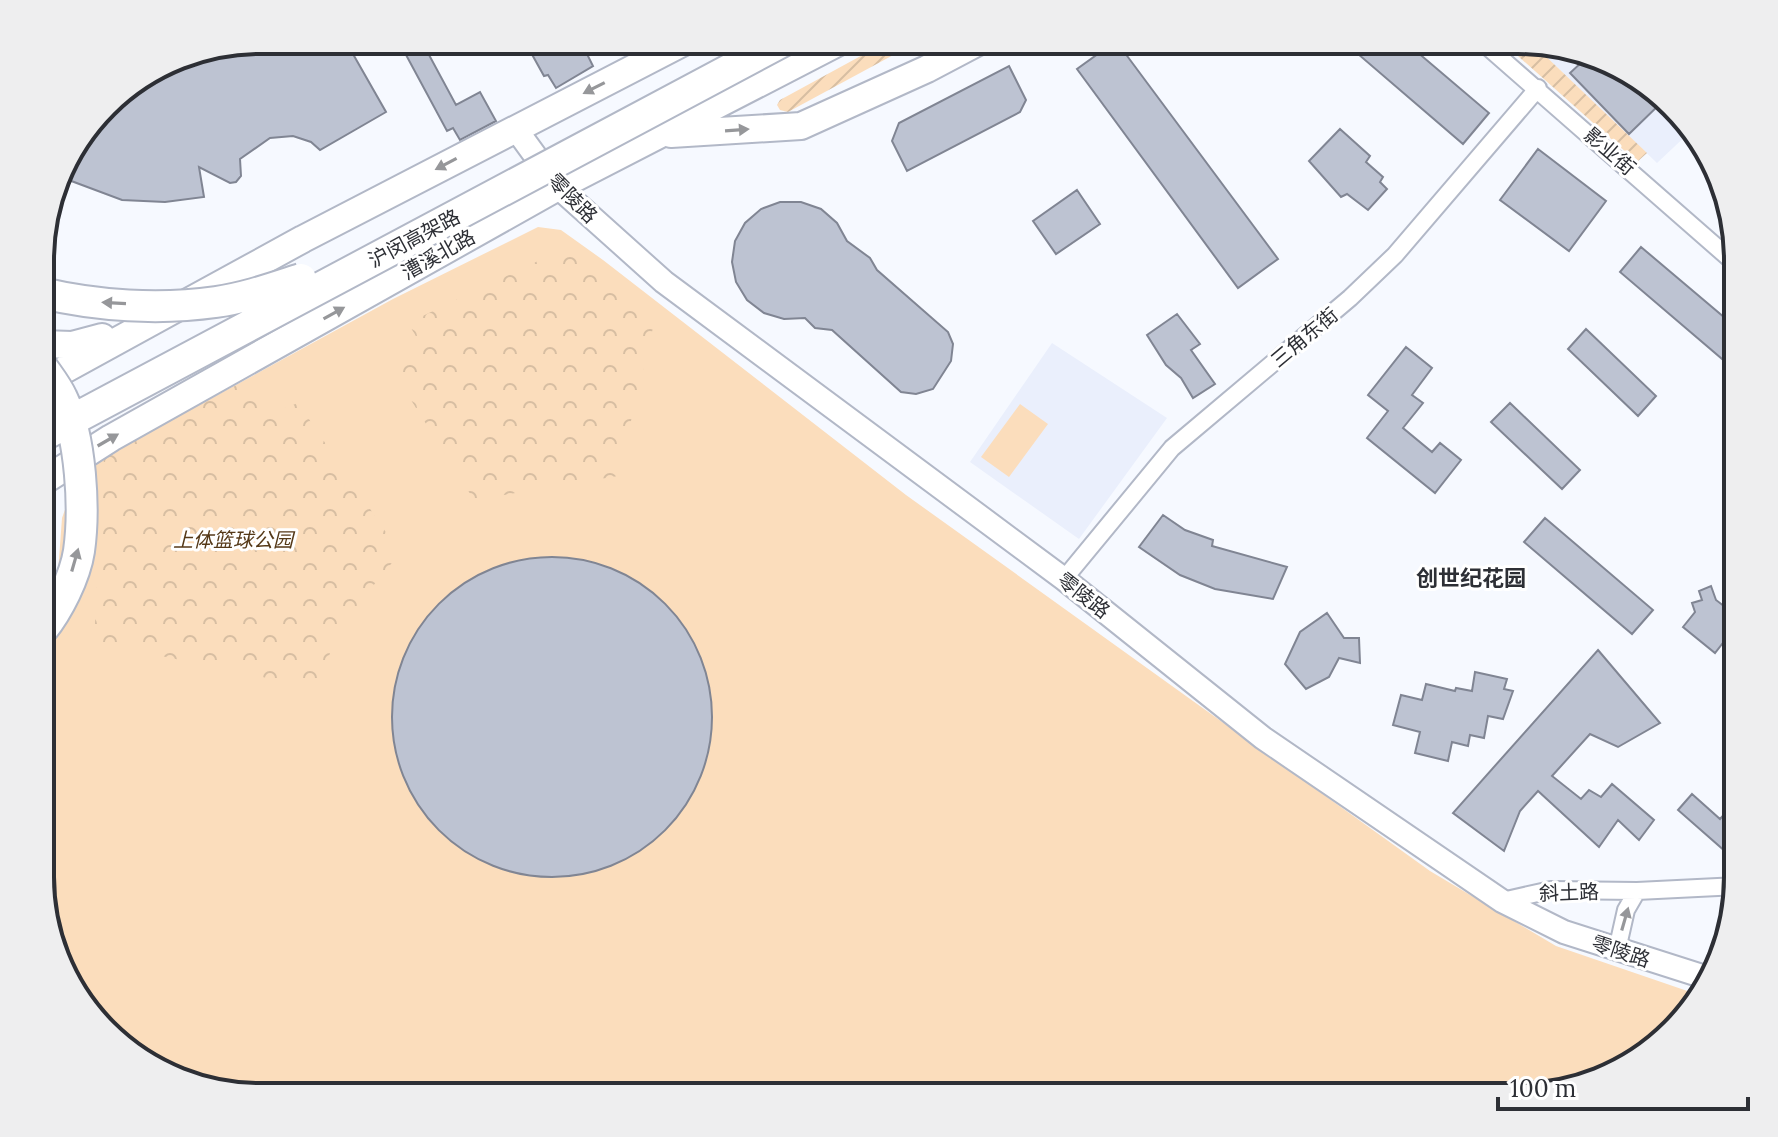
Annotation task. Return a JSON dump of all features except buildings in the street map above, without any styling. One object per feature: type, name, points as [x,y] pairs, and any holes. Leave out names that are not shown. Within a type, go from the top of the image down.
[{"type":"highway","points":[[54,406],[301,279],[722,54]]},
{"type":"highway","name":"沪闵高架路","points":[[54,430],[759,54]]},
{"type":"highway","points":[[54,295],[101,303],[184,305],[252,295],[301,279]]},
{"type":"highway","points":[[54,385],[63,398],[72,432],[80,471],[81,511],[78,554],[54,609]]},
{"type":"main road","points":[[54,375],[169,310],[660,54]]},
{"type":"main road","name":"漕溪北路","points":[[54,474],[111,438],[558,187],[816,54]]},
{"type":"main road","points":[[659,135],[801,126],[955,54]]},
{"type":"main road","points":[[54,345],[88,342],[169,310]]},
{"type":"street","name":"影业街","points":[[1497,54],[1724,253]]},
{"type":"street","name":"三角东街","points":[[1064,579],[1172,448],[1350,298],[1395,255],[1538,88]]},
{"type":"street","name":"零陵路","points":[[515,128],[558,187],[664,282],[1064,579],[1263,738],[1502,901],[1564,932],[1699,975]]},
{"type":"street","name":"斜土路","points":[[1502,901],[1551,890],[1637,891],[1724,887]]},
{"type":"street","name":"斜土路","points":[[1617,950],[1626,910],[1637,891]]},
{"type":"shaded area","points":[[1546,56],[1597,70],[1633,89],[1654,105],[1683,138],[1657,163]]},
{"type":"shaded area","points":[[1052,343],[1167,418],[1079,539],[970,462]]},
{"type":"green space","points":[[864,54],[895,54],[788,112],[780,110],[777,105],[780,100]]},
{"type":"green space","points":[[1516,54],[1546,56],[1647,153],[1637,162]]},
{"type":"green space","points":[[538,227],[561,230],[906,495],[1430,871],[1556,946],[1689,992],[1664,1023],[1609,1062],[1584,1072],[1532,1083],[260,1083],[220,1079],[169,1062],[145,1048],[114,1023],[82,980],[61,930],[54,877],[54,627],[62,518],[72,490],[104,457],[393,299]]},
{"type":"green space","points":[[563,249],[656,315],[618,476],[474,500],[387,362],[417,338],[408,323]]},
{"type":"green space","name":"上体篮球公园","points":[[246,380],[266,415],[298,403],[400,553],[336,631],[320,689],[94,642],[104,457]]},
{"type":"green space","points":[[1020,404],[1048,424],[1009,477],[981,457]]},
{"type":"district","name":"创世纪花园","points":[[1471,578]]}]
